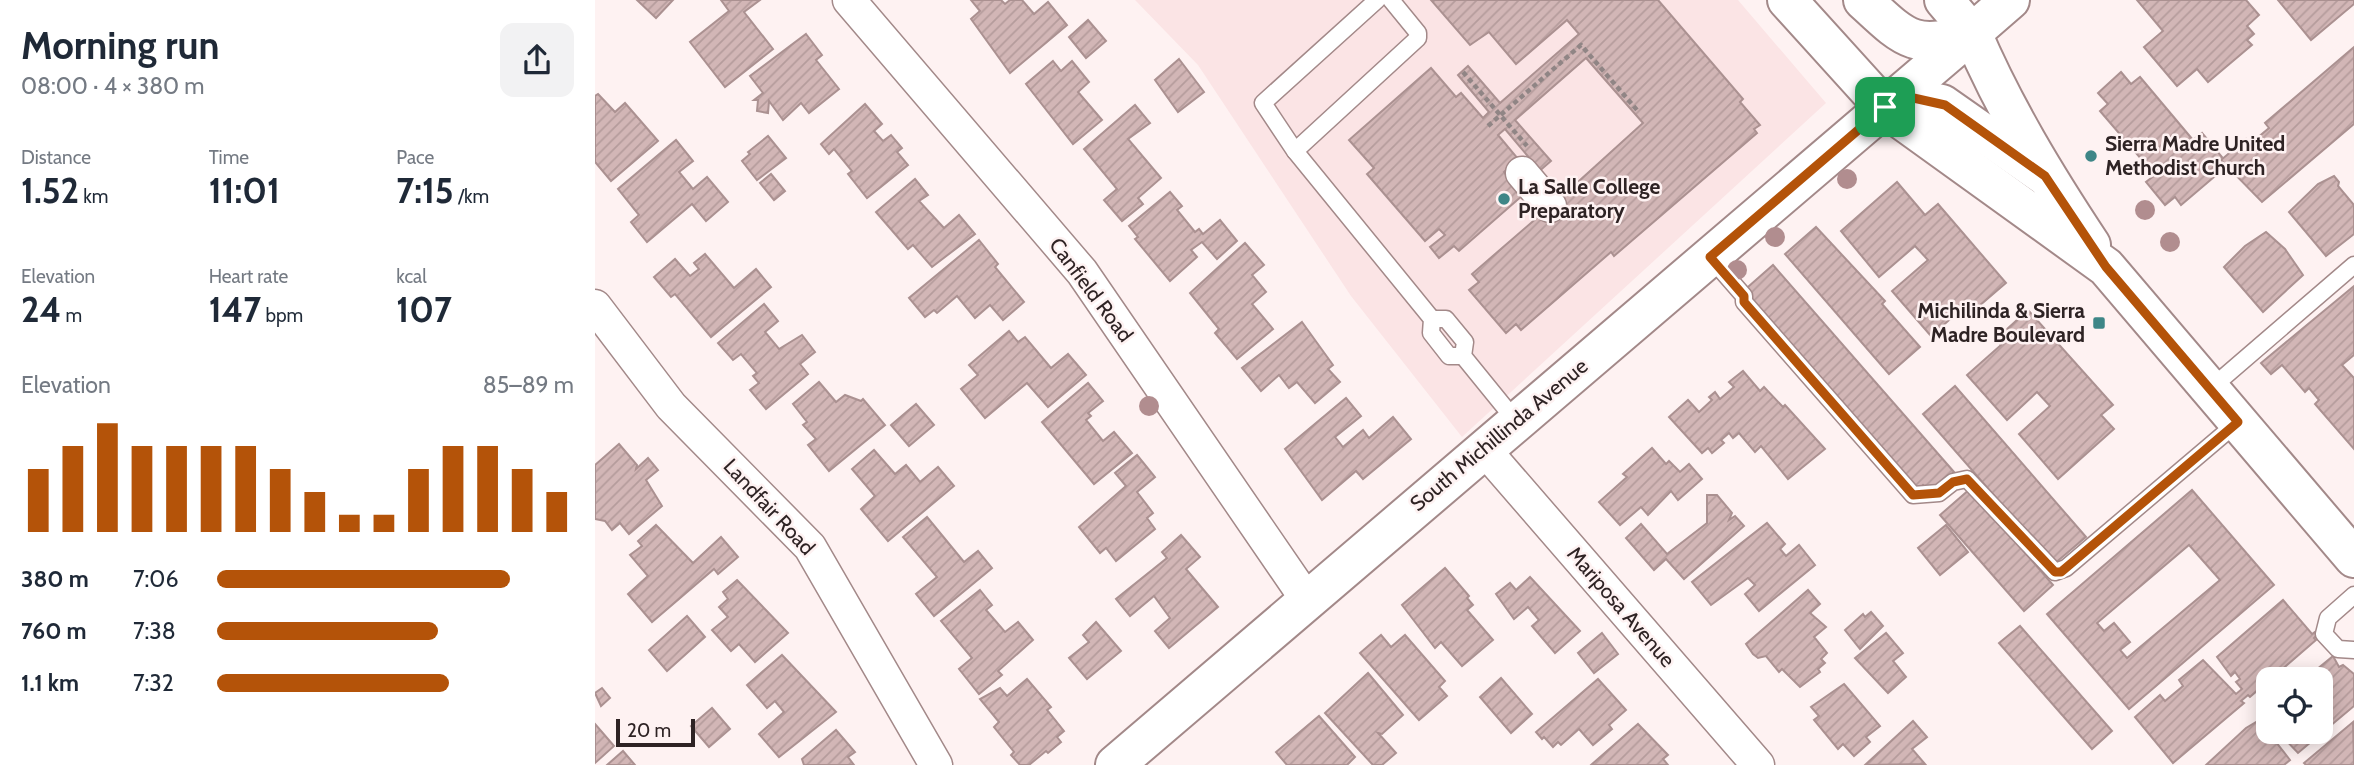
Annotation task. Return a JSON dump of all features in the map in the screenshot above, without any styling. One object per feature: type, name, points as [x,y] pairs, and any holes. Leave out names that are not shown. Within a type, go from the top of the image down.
[{"type":"main road","points":[[1787,0],[1885,107],[2106,267]]},
{"type":"main road","points":[[1863,0],[1906,38],[1942,42],[1972,33]]},
{"type":"main road","points":[[1944,0],[1972,33],[1991,79],[2045,176],[2106,267],[2354,558]]},
{"type":"main road","name":"South Michillinda Avenue","points":[[1115,765],[1515,420],[2010,0]]},
{"type":"main road","points":[[1885,107],[1909,97],[1945,105],[2045,176]]},
{"type":"street","name":"Canfield Road","points":[[849,0],[1082,272],[1307,600]]},
{"type":"street","points":[[1522,173],[1550,206]]},
{"type":"street","name":"Landfair Road","points":[[595,306],[671,406],[810,547],[936,765]]},
{"type":"street","name":"Mariposa Avenue","points":[[1483,448],[1758,765]]},
{"type":"lane","points":[[1377,0],[1264,100],[1264,107],[1295,151],[1432,319],[1446,319],[1455,329],[1465,342],[1463,356],[1515,420]]},
{"type":"lane","points":[[1295,151],[1418,38],[1418,33],[1391,0]]},
{"type":"lane","points":[[1710,257],[1744,296],[1744,302],[1913,495],[1939,493],[1953,482],[1967,479],[2055,572],[2066,568],[2238,422]]},
{"type":"lane","points":[[2210,389],[2354,265]]},
{"type":"lane","points":[[2354,595],[2328,618],[2324,634],[2338,649],[2354,650]]},
{"type":"path","points":[[1488,126],[1581,46],[1637,110]]},
{"type":"path","points":[[1463,72],[1539,159],[1522,173]]},
{"type":"shaded area","name":"La Salle College Preparatory","points":[[1135,0],[1738,0],[1826,103],[1462,437],[1351,296],[1198,65]]},
{"type":"building","points":[[637,0],[673,0],[656,18]]},
{"type":"building","points":[[721,0],[760,0],[744,12],[773,49],[725,87],[690,42],[729,11]]},
{"type":"building","points":[[971,0],[1001,0],[1005,4],[1010,0],[1022,0],[1034,14],[1048,2],[1067,25],[1010,73],[971,19],[980,11]]},
{"type":"building","points":[[1431,0],[1658,0],[1743,99],[1740,102],[1760,125],[1754,129],[1757,133],[1614,256],[1611,252],[1521,330],[1516,324],[1506,333],[1469,290],[1479,282],[1472,274],[1546,210],[1523,195],[1459,251],[1454,246],[1439,258],[1430,247],[1445,235],[1439,229],[1425,241],[1367,174],[1374,168],[1349,140],[1431,68],[1456,97],[1461,93],[1483,118],[1489,112],[1458,75],[1468,66],[1500,103],[1579,34],[1567,20],[1516,64],[1489,32],[1470,45]],"holes":[[[1586,58],[1643,123],[1558,200],[1536,174],[1551,161],[1515,120]],[[1505,129],[1531,160],[1509,179],[1504,172],[1519,160],[1498,135]]]},
{"type":"building","points":[[2137,0],[2246,0],[2259,15],[2247,26],[2254,34],[2247,40],[2252,45],[2208,82],[2197,69],[2177,86],[2144,47],[2163,31]]},
{"type":"building","points":[[2278,0],[2354,0],[2354,4],[2311,40]]},
{"type":"building","points":[[1088,20],[1106,41],[1086,58],[1069,37]]},
{"type":"building","points":[[806,34],[822,55],[816,60],[839,89],[809,113],[801,103],[783,120],[769,101],[768,113],[757,111],[758,100],[754,100],[763,93],[750,76]]},
{"type":"building","points":[[2354,47],[2354,124],[2262,202],[2221,160],[2246,139],[2250,144],[2269,128],[2265,123]]},
{"type":"building","points":[[1179,59],[1204,92],[1178,112],[1155,80]]},
{"type":"building","points":[[1053,61],[1061,71],[1072,61],[1089,82],[1078,92],[1102,120],[1073,144],[1026,84]]},
{"type":"building","points":[[2121,72],[2131,84],[2140,77],[2193,140],[2202,133],[2222,157],[2213,164],[2220,172],[2181,205],[2175,197],[2165,205],[2146,182],[2155,175],[2100,111],[2108,104],[2098,93]]},
{"type":"building","points":[[598,94],[615,112],[625,103],[658,141],[611,181],[595,162],[595,96]]},
{"type":"building","points":[[865,104],[882,124],[874,131],[883,141],[891,135],[902,148],[897,152],[908,165],[867,198],[848,174],[852,171],[834,149],[829,154],[821,144]]},
{"type":"building","points":[[1135,105],[1150,123],[1128,139],[1161,178],[1138,198],[1143,204],[1122,221],[1104,200],[1117,189],[1084,149]]},
{"type":"building","points":[[768,136],[786,158],[757,180],[742,161],[750,154],[748,152]]},
{"type":"building","points":[[676,140],[693,161],[679,172],[693,189],[707,177],[728,202],[706,221],[692,204],[647,242],[631,222],[639,215],[618,189]]},
{"type":"building","points":[[771,174],[785,191],[774,200],[760,183]]},
{"type":"building","points":[[2334,176],[2339,182],[2338,186],[2354,205],[2354,234],[2326,256],[2289,212],[2318,184]]},
{"type":"building","points":[[915,179],[928,195],[919,201],[944,228],[959,215],[975,234],[932,267],[913,245],[908,249],[876,212]]},
{"type":"building","points":[[1897,182],[1925,215],[1938,204],[2006,283],[1972,312],[1966,305],[1931,336],[1892,291],[1928,260],[1915,246],[1879,277],[1841,231]]},
{"type":"building","points":[[1170,192],[1182,206],[1177,210],[1195,232],[1199,229],[1203,234],[1220,220],[1237,241],[1217,259],[1202,242],[1191,250],[1197,257],[1170,281],[1135,239],[1138,237],[1129,226]]},
{"type":"building","points":[[1816,227],[1885,301],[1882,304],[1920,347],[1889,374],[1785,254]]},
{"type":"building","points":[[2266,232],[2285,249],[2303,275],[2263,312],[2224,267],[2245,246]]},
{"type":"building","points":[[979,240],[998,264],[995,267],[1024,302],[1003,320],[990,305],[975,318],[957,296],[937,313],[934,310],[925,317],[909,298]]},
{"type":"building","points":[[1245,243],[1264,265],[1252,275],[1266,292],[1252,304],[1273,329],[1237,359],[1215,333],[1219,329],[1190,293]]},
{"type":"building","points":[[705,254],[734,288],[756,269],[771,287],[711,337],[675,294],[671,297],[654,277],[675,259],[690,276],[699,269],[694,263]]},
{"type":"building","points":[[1773,265],[1954,472],[1930,492],[1923,485],[1916,492],[1741,293]]},
{"type":"building","points":[[2354,286],[2354,355],[2342,365],[2354,378],[2354,449],[2315,404],[2319,400],[2309,388],[2305,392],[2282,365],[2271,374],[2261,363]]},
{"type":"building","points":[[764,304],[778,321],[765,332],[779,349],[802,335],[815,352],[800,364],[808,374],[766,409],[750,390],[759,383],[753,376],[757,373],[741,354],[733,360],[718,343]]},
{"type":"building","points":[[2028,310],[2113,405],[2101,415],[2114,429],[2058,479],[2019,434],[2050,406],[2037,392],[2007,420],[1967,375],[2001,345],[1996,339]]},
{"type":"building","points":[[1302,322],[1333,365],[1328,369],[1340,382],[1315,403],[1297,382],[1289,388],[1279,375],[1261,391],[1242,368]]},
{"type":"building","points":[[1009,331],[1018,342],[1025,337],[1051,368],[1068,354],[1086,375],[1048,407],[1027,383],[985,418],[961,389],[978,375],[969,365]]},
{"type":"building","points":[[1743,371],[1760,391],[1764,387],[1783,407],[1785,405],[1825,449],[1788,479],[1761,446],[1755,452],[1739,433],[1733,438],[1729,433],[1721,440],[1724,443],[1712,453],[1708,448],[1702,453],[1669,417],[1688,400],[1699,412],[1712,400],[1709,397],[1715,392],[1720,399],[1734,387],[1729,382]]},
{"type":"building","points":[[819,382],[836,402],[845,395],[861,401],[863,399],[885,425],[829,471],[808,445],[816,439],[803,425],[807,422],[793,404]]},
{"type":"building","points":[[1088,383],[1103,401],[1088,413],[1091,416],[1086,420],[1103,441],[1114,432],[1132,453],[1094,484],[1042,422]]},
{"type":"building","points":[[1955,386],[2086,537],[2054,564],[1923,414]]},
{"type":"building","points":[[1346,398],[1361,416],[1335,437],[1343,447],[1363,430],[1369,438],[1393,417],[1411,439],[1363,479],[1356,471],[1322,500],[1285,449]]},
{"type":"building","points":[[916,404],[934,425],[909,446],[891,425]]},
{"type":"building","points":[[619,444],[637,465],[636,469],[648,458],[658,470],[646,480],[662,506],[629,534],[620,523],[612,530],[605,521],[595,519],[595,465]]},
{"type":"building","points":[[1652,448],[1666,464],[1669,461],[1680,472],[1689,464],[1702,479],[1678,500],[1671,491],[1648,515],[1641,507],[1620,525],[1599,502],[1627,477],[1623,474]]},
{"type":"building","points":[[874,450],[895,474],[906,465],[920,482],[938,467],[954,486],[888,541],[861,509],[875,496],[852,469]]},
{"type":"building","points":[[1137,455],[1155,477],[1137,492],[1153,513],[1147,518],[1155,529],[1116,561],[1106,548],[1100,553],[1079,527],[1126,486],[1115,473]]},
{"type":"building","points":[[1970,489],[2053,585],[2024,611],[1940,515]]},
{"type":"building","points":[[2192,490],[2274,585],[2129,709],[2047,614]],"holes":[[[2189,545],[2220,580],[2127,658],[2120,650],[2130,642],[2114,623],[2104,631],[2097,623]]]},
{"type":"building","points":[[1707,495],[1717,495],[1732,513],[1729,520],[1735,516],[1744,526],[1684,579],[1666,559],[1654,570],[1626,538],[1641,524],[1667,554],[1707,523]]},
{"type":"building","points":[[927,517],[964,562],[978,551],[992,568],[934,616],[916,594],[937,577],[903,537]]},
{"type":"building","points":[[1767,523],[1785,544],[1780,549],[1786,556],[1799,545],[1815,565],[1759,611],[1745,594],[1755,585],[1748,578],[1711,605],[1692,582]]},
{"type":"building","points":[[656,525],[693,563],[721,537],[738,557],[718,574],[714,569],[652,622],[628,594],[648,576],[630,555],[642,546],[638,541]]},
{"type":"building","points":[[1946,525],[1968,552],[1940,575],[1918,548]]},
{"type":"building","points":[[1181,535],[1200,557],[1186,569],[1218,607],[1169,648],[1155,631],[1170,618],[1154,596],[1130,616],[1116,599],[1167,558],[1162,552]]},
{"type":"building","points":[[1445,568],[1469,596],[1467,598],[1473,605],[1467,610],[1493,640],[1462,666],[1441,642],[1435,648],[1402,605]]},
{"type":"building","points":[[1530,577],[1580,631],[1555,653],[1532,626],[1539,620],[1528,607],[1514,619],[1496,594],[1510,583],[1516,590]]},
{"type":"building","points":[[737,580],[788,633],[755,662],[739,644],[731,651],[712,630],[728,617],[719,607],[728,599],[723,592]]},
{"type":"building","points":[[980,590],[992,605],[986,610],[1005,632],[1018,622],[1033,640],[998,671],[1002,675],[979,694],[959,669],[972,658],[941,621]]},
{"type":"building","points":[[1808,590],[1820,604],[1810,613],[1826,627],[1814,637],[1827,653],[1821,659],[1825,663],[1818,669],[1820,672],[1800,687],[1782,669],[1779,672],[1766,656],[1758,658],[1746,644]]},
{"type":"building","points":[[2283,600],[2312,634],[2315,632],[2317,635],[2314,638],[2316,640],[2285,667],[2256,667],[2256,692],[2241,701],[2244,703],[2173,763],[2135,717],[2160,695],[2165,701],[2183,686],[2179,680],[2203,660],[2236,694],[2242,689],[2236,682],[2240,679],[2235,672],[2231,676],[2217,657]]},
{"type":"building","points":[[1871,612],[1883,626],[1860,649],[1845,630],[1863,614],[1865,617]]},
{"type":"building","points":[[687,616],[705,637],[667,671],[649,650]]},
{"type":"building","points":[[1096,622],[1121,651],[1087,679],[1069,658],[1089,642],[1083,635]]},
{"type":"building","points":[[2020,626],[2112,731],[2092,749],[1999,643]]},
{"type":"building","points":[[1602,633],[1618,654],[1594,673],[1578,653]]},
{"type":"building","points":[[1886,633],[1903,653],[1893,661],[1906,677],[1888,693],[1855,658]]},
{"type":"building","points":[[1381,635],[1391,647],[1405,635],[1445,681],[1439,687],[1447,696],[1419,720],[1360,653]]},
{"type":"building","points":[[782,655],[836,712],[779,757],[759,734],[784,712],[775,701],[767,708],[747,685]]},
{"type":"building","points":[[2333,656],[2339,667],[2343,665],[2354,674],[2354,706],[2333,724],[2333,667],[2320,667]]},
{"type":"building","points":[[1368,673],[1403,715],[1382,734],[1378,733],[1396,753],[1382,765],[1373,765],[1325,713]]},
{"type":"building","points":[[1501,678],[1532,714],[1511,733],[1480,697]]},
{"type":"building","points":[[1027,679],[1051,707],[1047,710],[1064,731],[1057,737],[1061,742],[1048,753],[1046,751],[1029,765],[1020,765],[1011,755],[1014,752],[994,727],[999,722],[980,699],[1000,688],[1007,696]]},
{"type":"building","points":[[1598,679],[1626,710],[1609,725],[1612,729],[1593,745],[1579,729],[1561,745],[1558,742],[1553,747],[1544,737],[1542,739],[1536,732]]},
{"type":"building","points":[[1844,684],[1880,726],[1866,737],[1870,742],[1854,756],[1843,744],[1838,749],[1814,720],[1819,716],[1811,707]]},
{"type":"building","points":[[602,688],[610,698],[601,706],[595,693]]},
{"type":"building","points":[[712,708],[730,729],[709,747],[691,726]]},
{"type":"building","points":[[1319,716],[1355,757],[1347,765],[1287,765],[1276,752]]},
{"type":"building","points":[[1913,721],[1927,737],[1912,749],[1925,764],[1865,765]]},
{"type":"building","points":[[2256,722],[2256,744],[2278,744],[2290,760],[2284,765],[2206,765]]},
{"type":"building","points":[[2353,722],[2354,765],[2304,763],[2327,744],[2333,744],[2333,739]]},
{"type":"building","points":[[595,724],[614,746],[595,763]]},
{"type":"building","points":[[1638,724],[1668,755],[1663,759],[1668,765],[1591,765]]},
{"type":"building","points":[[836,730],[855,752],[848,757],[854,765],[804,765],[802,759]]},
{"type":"building","points":[[2290,744],[2309,744],[2298,753]]},
{"type":"building","points":[[623,751],[635,765],[607,765]]},
{"type":"place","name":"Sierra Madre United Methodist Church","points":[[2091,156]]},
{"type":"place","name":"La Salle College Preparatory","points":[[1504,199]]},
{"type":"place","name":"Michilinda & Sierra Madre Boulevard","points":[[2099,323]]},
{"type":"route","points":[[1909,97],[1945,105],[2045,176],[2106,267],[2238,422],[2061,572],[2055,572],[1967,479],[1953,482],[1939,493],[1913,495],[1744,302],[1744,296],[1710,257],[1885,107],[1909,97]]}]
